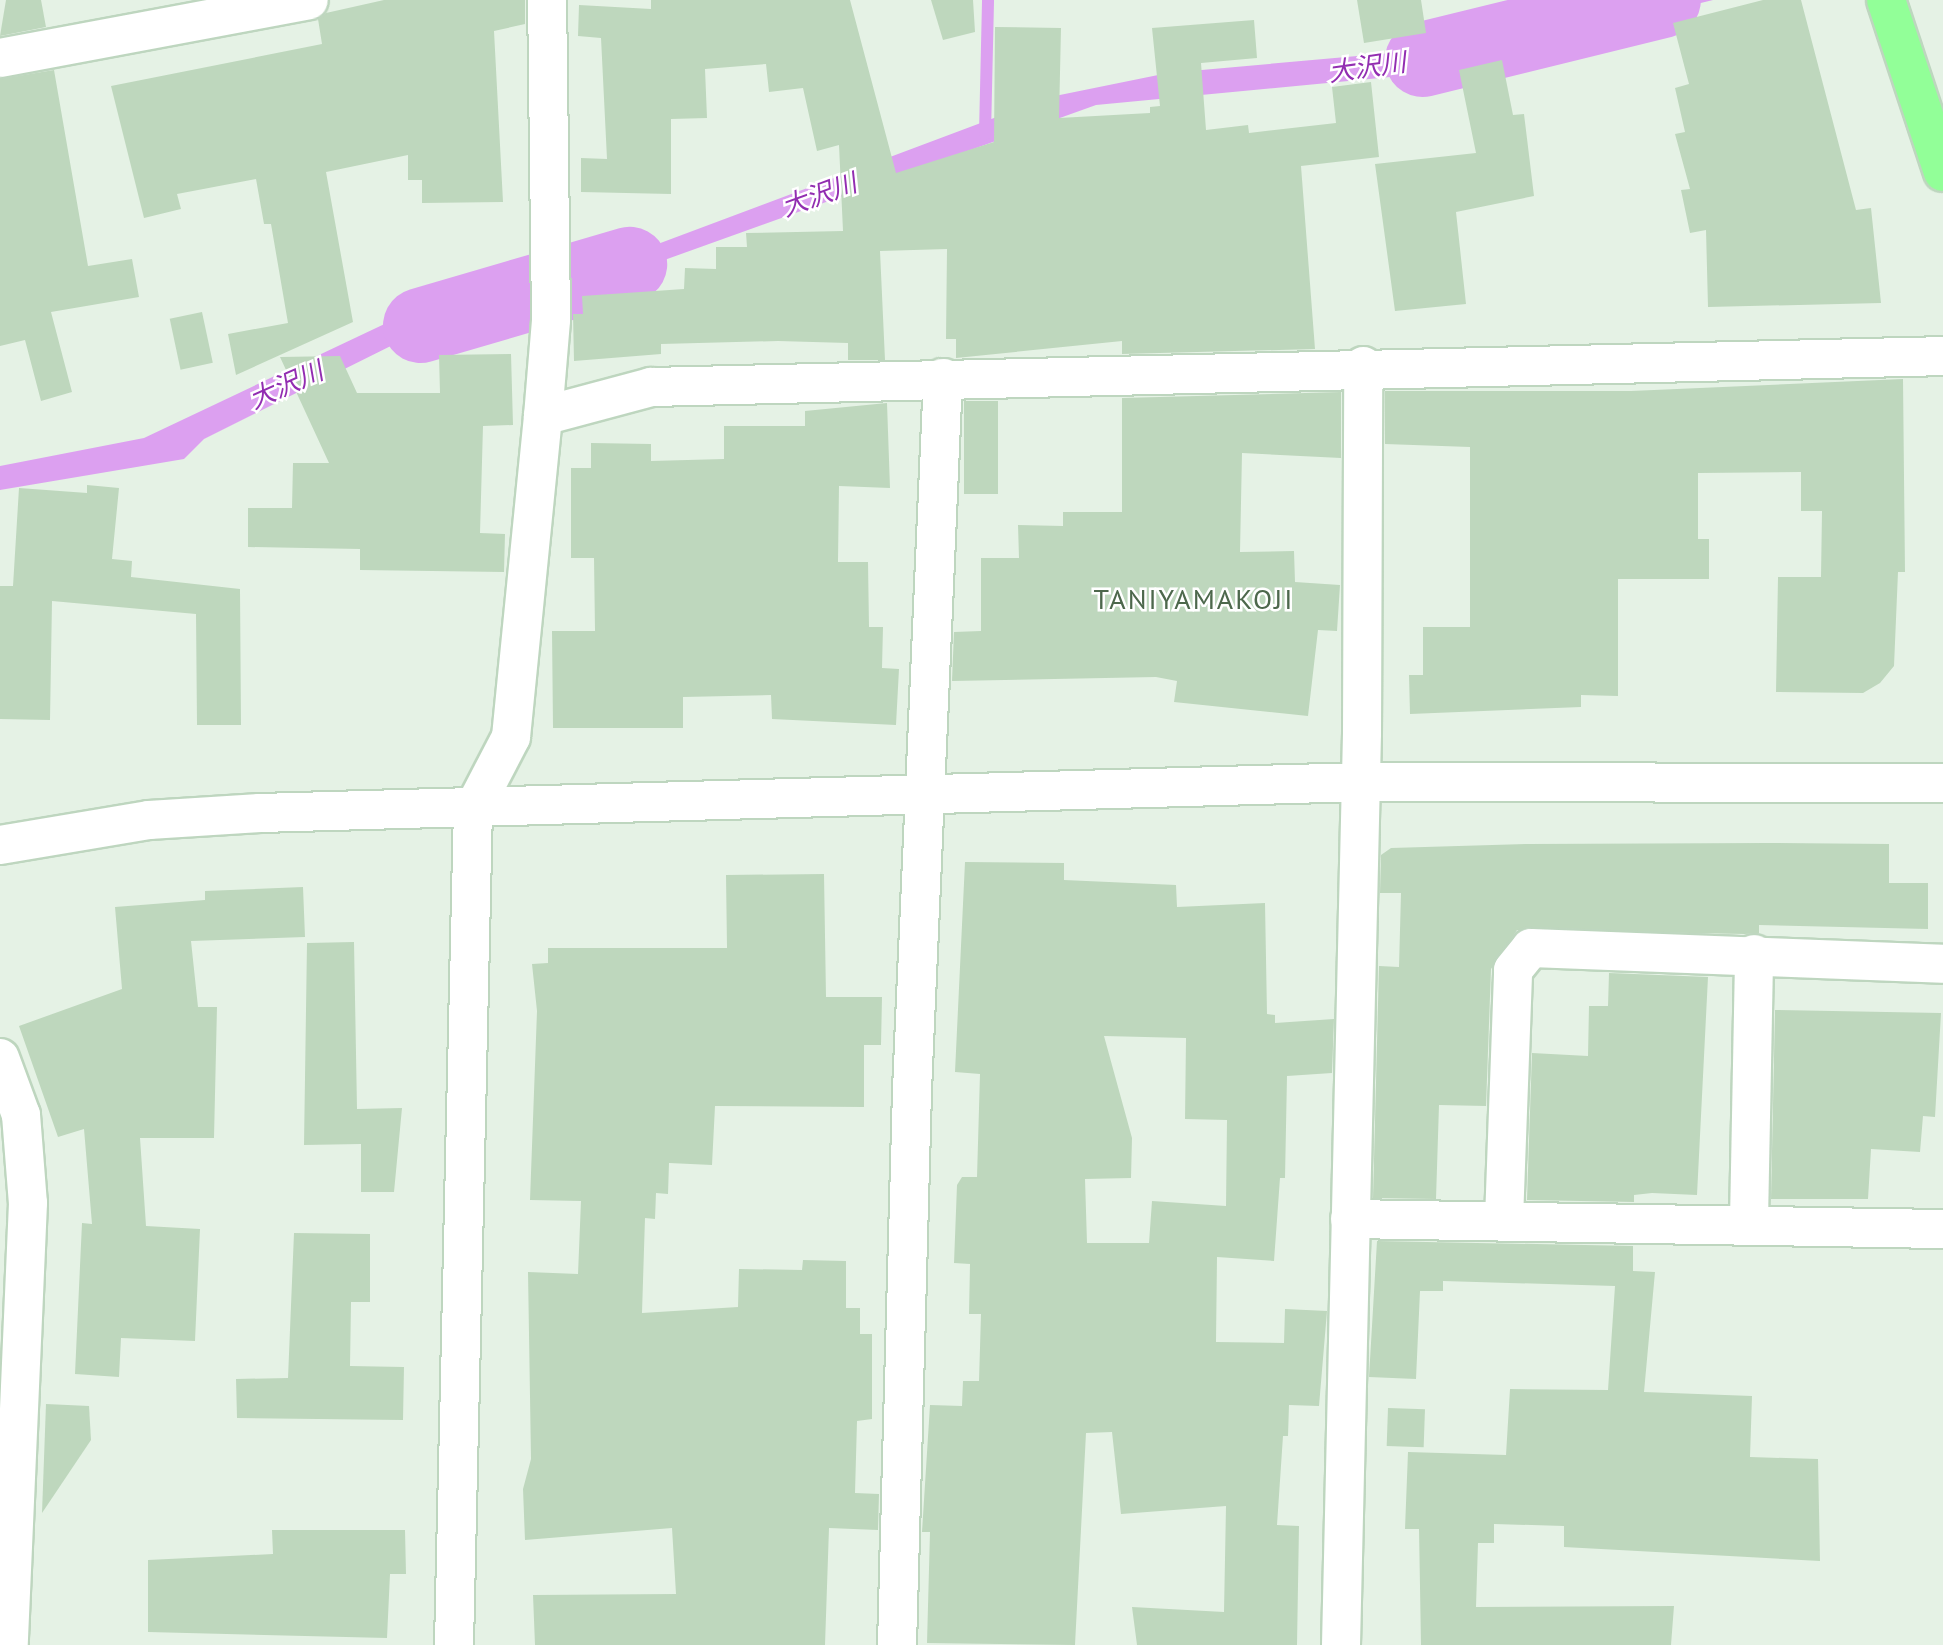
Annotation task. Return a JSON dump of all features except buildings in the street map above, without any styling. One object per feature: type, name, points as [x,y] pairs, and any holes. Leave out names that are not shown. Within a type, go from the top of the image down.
[{"type":"main road","points":[[1886,0],[1943,172]]},
{"type":"street","points":[[0,58],[309,0]]},
{"type":"street","points":[[454,1645],[473,810],[511,737],[543,416],[551,320],[547,0]]},
{"type":"street","points":[[543,416],[651,387],[1363,366],[1523,369],[1943,356]]},
{"type":"street","points":[[1341,1645],[1360,782],[1363,366]]},
{"type":"street","points":[[897,1645],[924,794],[943,378]]},
{"type":"street","points":[[0,845],[149,820],[924,794],[1360,782],[1943,783]]},
{"type":"street","points":[[1504,1220],[1513,970],[1531,948],[1754,954],[1943,964]]},
{"type":"street","points":[[1749,1221],[1754,954]]},
{"type":"street","points":[[0,1058],[21,1115],[28,1203],[10,1369],[7,1497],[9,1645]]},
{"type":"street","points":[[1350,1219],[1749,1221],[1943,1229]]},
{"type":"water","points":[[1615,0],[1713,0],[1554,39],[1548,16]]},
{"type":"water","points":[[1520,26],[1526,47],[1411,75],[1096,105],[567,295],[567,278],[1050,97],[1168,73],[1425,50]]},
{"type":"water","points":[[520,284],[520,306],[439,322],[204,439],[184,459],[0,490],[0,466],[144,438],[431,302]]},
{"type":"waterway","points":[[985,134],[988,0]]},
{"type":"waterway","name":"大沢川","points":[[1422,59],[1663,0]]},
{"type":"waterway","name":"大沢川","points":[[420,325],[629,264]]},
{"type":"district","name":"TANIYAMAKOJI","points":[[1194,599]]}]
